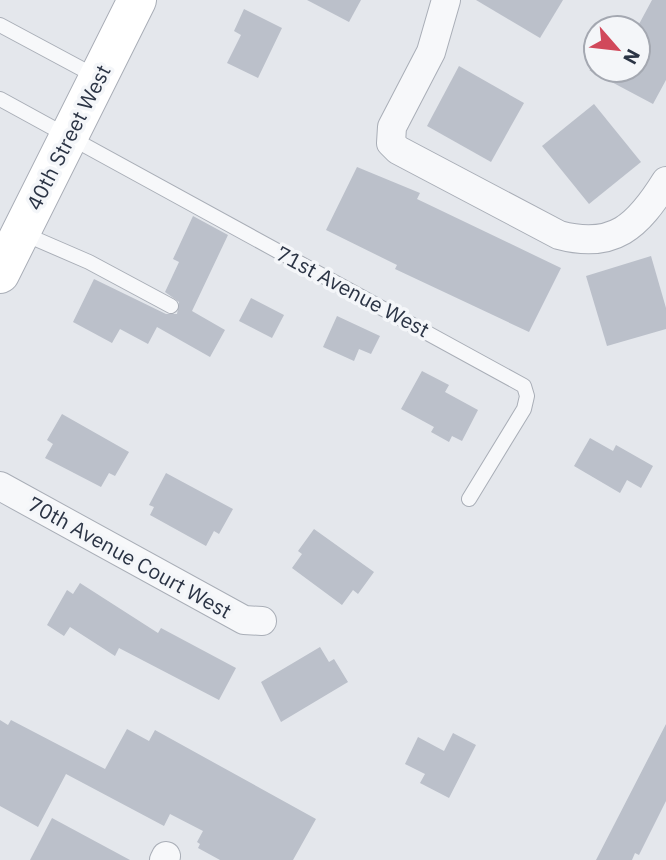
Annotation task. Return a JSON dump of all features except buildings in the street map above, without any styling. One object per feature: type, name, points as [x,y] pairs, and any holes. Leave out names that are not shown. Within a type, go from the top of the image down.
[{"type":"main road","name":"40th Street West","points":[[0,274],[137,0]]},
{"type":"street","points":[[446,0],[431,52],[392,127],[391,143],[398,150],[559,235],[582,241],[621,233],[638,221],[666,181]]},
{"type":"street","name":"70th Avenue Court West","points":[[0,486],[244,620],[262,621]]},
{"type":"lane","points":[[0,25],[98,77]]},
{"type":"lane","points":[[0,99],[68,137]]},
{"type":"lane","name":"71st Avenue West","points":[[68,137],[524,386],[527,396],[524,409],[469,499]]},
{"type":"lane","points":[[20,233],[78,256],[171,306]]}]
